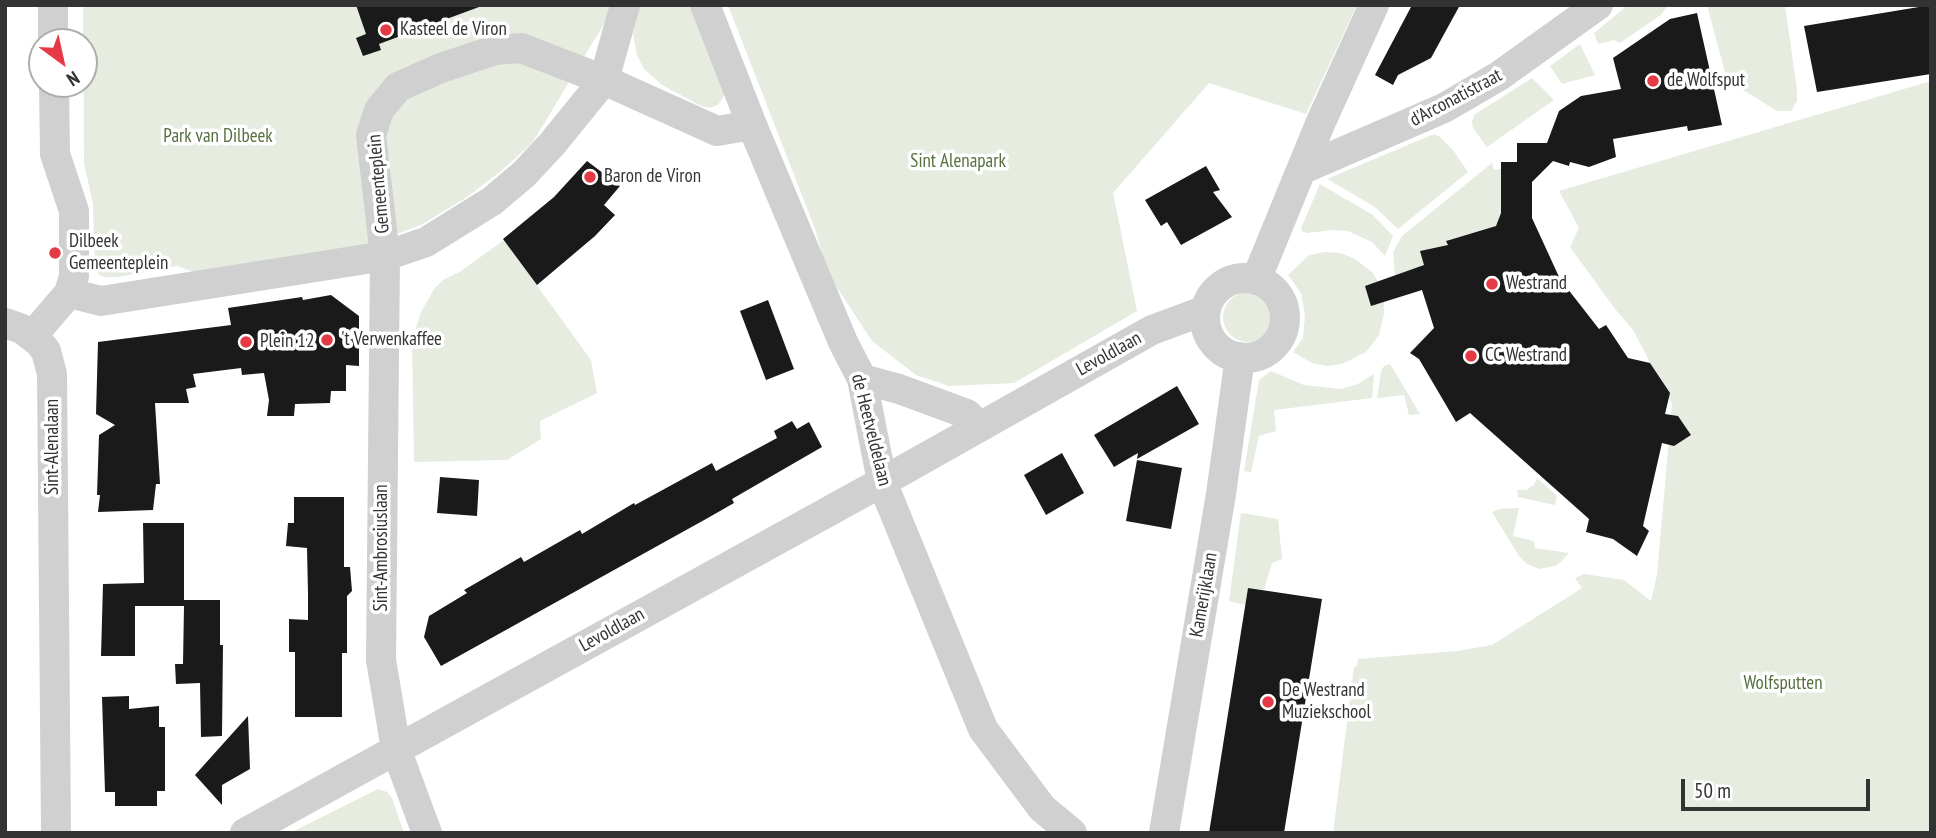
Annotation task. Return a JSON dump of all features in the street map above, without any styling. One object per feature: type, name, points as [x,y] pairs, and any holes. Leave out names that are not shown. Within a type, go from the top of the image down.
[{"type":"street","points":[[53,5],[53,28]]},
{"type":"street","name":"Gemeenteplein","points":[[69,293],[101,301],[385,256],[426,242],[492,201],[524,174],[552,144],[604,80],[625,5]]},
{"type":"street","name":"de Heetveldelaan","points":[[705,5],[842,342],[862,379],[882,482],[983,729],[1042,808],[1072,833]]},
{"type":"street","points":[[1256,280],[1374,5]]},
{"type":"street","name":"d'Arconatistraat","points":[[1303,169],[1444,108],[1499,76],[1598,5]]},
{"type":"street","name":"Gemeenteplein","points":[[385,256],[371,135],[379,110],[398,87],[441,68],[495,50],[521,48],[604,80],[717,131],[752,125]]},
{"type":"street","points":[[5,323],[33,335],[69,293],[74,276],[74,211],[55,154],[54,98]]},
{"type":"street","name":"Sint-Ambrosiuslaan","points":[[385,256],[382,660],[396,749],[426,833]]},
{"type":"street","points":[[1237,278],[1256,280],[1275,292],[1281,302],[1284,331],[1280,339],[1265,352],[1240,357],[1222,350],[1214,342],[1206,328],[1206,310],[1214,291],[1224,283],[1237,278]]},
{"type":"street","name":"Levoldlaan","points":[[245,833],[1153,330],[1206,310]]},
{"type":"street","name":"Sint-Alenalaan","points":[[33,335],[46,351],[52,374],[56,833]]},
{"type":"street","name":"Kamerijklaan","points":[[1164,833],[1223,481],[1240,357]]},
{"type":"street","points":[[862,379],[899,389],[967,414],[979,426]]},
{"type":"green space","name":"Park van Dilbeek","points":[[83,5],[609,5],[605,22],[533,142],[500,172],[464,199],[421,225],[350,251],[200,274],[177,266],[104,277],[98,274],[95,268],[93,204],[84,163],[84,98],[98,98],[98,28],[83,28]]},
{"type":"green space","points":[[639,5],[694,5],[725,94],[718,105],[710,108],[701,106],[662,85],[644,69],[637,55],[633,34]]},
{"type":"green space","name":"Sint Alenapark","points":[[728,5],[1357,5],[1306,114],[1209,83],[1113,193],[1137,311],[1014,383],[949,386],[916,375],[872,341],[828,274],[815,229]]},
{"type":"green space","points":[[1628,5],[1668,5],[1661,15],[1620,43],[1614,40],[1598,44],[1594,33]]},
{"type":"green space","points":[[1707,5],[1785,5],[1797,90],[1797,101],[1791,111],[1777,111],[1727,80]]},
{"type":"green space","points":[[1580,44],[1595,75],[1562,84],[1550,66]]},
{"type":"green space","points":[[1532,78],[1554,100],[1487,147],[1473,128],[1474,115]]},
{"type":"green space","name":"Wolfsputten","points":[[1931,81],[1931,833],[1333,833],[1354,667],[1357,666],[1358,659],[1457,651],[1492,645],[1582,588],[1575,578],[1584,574],[1624,580],[1651,601],[1657,575],[1672,404],[1633,330],[1570,247],[1579,228],[1559,191]]},
{"type":"green space","points":[[1434,134],[1453,150],[1468,172],[1398,229],[1375,207],[1327,179]]},
{"type":"green space","points":[[1492,163],[1494,170],[1501,169],[1501,213],[1496,226],[1447,240],[1448,245],[1421,251],[1424,265],[1395,277],[1393,252],[1402,236]]},
{"type":"green space","points":[[1320,184],[1373,215],[1393,236],[1385,256],[1372,242],[1348,231],[1302,231]]},
{"type":"green space","points":[[504,240],[591,360],[597,393],[540,421],[541,439],[507,460],[414,462],[412,342],[420,314],[434,289],[443,280],[461,271]]},
{"type":"green space","points":[[1340,253],[1355,259],[1373,273],[1378,282],[1371,306],[1384,302],[1379,335],[1366,352],[1342,364],[1327,366],[1312,363],[1293,352],[1303,338],[1305,316],[1301,293],[1288,275],[1309,255]]},
{"type":"green space","points":[[1248,292],[1265,300],[1273,317],[1265,334],[1248,342],[1231,334],[1223,317],[1231,300]]},
{"type":"green space","points":[[1390,364],[1420,414],[1409,415],[1404,395],[1377,398],[1381,371],[1384,366]]},
{"type":"green space","points":[[1271,371],[1304,385],[1341,389],[1358,384],[1374,374],[1372,398],[1274,410],[1276,431],[1259,436],[1251,472],[1244,471],[1259,380]]},
{"type":"green space","points":[[1537,478],[1557,496],[1555,505],[1518,497],[1517,490],[1526,490],[1534,485]]},
{"type":"green space","points":[[1519,508],[1513,536],[1534,541],[1535,548],[1569,553],[1561,562],[1539,569],[1527,564],[1519,556],[1492,512]]},
{"type":"green space","points":[[1241,513],[1278,519],[1282,559],[1272,563],[1264,590],[1248,588],[1245,605],[1229,601]]},
{"type":"green space","points":[[378,789],[387,792],[392,798],[404,833],[290,833]]},
{"type":"building","name":"Kasteel de Viron","points":[[356,5],[479,7],[379,44],[381,50],[363,56],[356,38],[366,34]]},
{"type":"building","points":[[1412,5],[1460,5],[1431,58],[1398,75],[1393,85],[1375,75]]},
{"type":"building","points":[[1931,5],[1931,74],[1817,92],[1804,26]]},
{"type":"building","name":"Westrand","points":[[1697,13],[1722,125],[1688,131],[1687,126],[1613,139],[1616,157],[1589,167],[1570,162],[1569,166],[1553,161],[1532,182],[1532,218],[1560,279],[1599,329],[1606,325],[1628,358],[1650,363],[1670,393],[1665,414],[1678,416],[1691,435],[1674,446],[1662,443],[1643,526],[1649,531],[1637,556],[1613,539],[1586,532],[1589,519],[1470,413],[1456,422],[1419,359],[1410,353],[1434,328],[1422,290],[1371,306],[1365,286],[1424,265],[1420,251],[1448,245],[1446,241],[1496,226],[1501,213],[1501,162],[1517,162],[1517,143],[1547,143],[1559,111],[1581,96],[1621,89],[1613,58],[1670,19]]},
{"type":"building","points":[[587,161],[620,186],[604,205],[615,215],[595,236],[537,285],[503,239],[554,197]]},
{"type":"building","points":[[1206,166],[1220,190],[1213,192],[1232,217],[1181,245],[1167,222],[1161,226],[1145,200]]},
{"type":"building","points":[[331,295],[359,316],[359,366],[346,365],[346,391],[331,391],[330,403],[295,404],[294,416],[267,416],[269,400],[264,373],[242,375],[241,368],[193,374],[196,387],[186,389],[189,403],[155,403],[160,484],[156,484],[153,510],[98,512],[99,435],[115,425],[96,414],[98,342],[231,325],[228,308]]},
{"type":"building","points":[[768,300],[794,369],[766,380],[740,311]]},
{"type":"building","points":[[1177,386],[1199,424],[1137,459],[1138,453],[1114,467],[1094,435]]},
{"type":"building","points":[[792,421],[797,429],[809,422],[822,447],[732,499],[734,503],[441,666],[424,637],[429,616],[467,593],[464,590],[521,557],[524,562],[580,530],[582,534],[634,503],[635,505],[712,463],[716,471],[777,438],[774,431]]},
{"type":"building","points":[[1062,453],[1084,493],[1046,515],[1024,475]]},
{"type":"building","points":[[1137,460],[1182,468],[1171,529],[1126,521]]},
{"type":"building","points":[[440,477],[479,480],[477,516],[437,513]]},
{"type":"building","points":[[294,497],[344,497],[344,567],[350,567],[352,591],[347,596],[347,653],[342,653],[342,717],[295,717],[295,652],[289,652],[289,619],[308,620],[308,594],[307,548],[286,546],[288,523],[294,523]]},
{"type":"building","points":[[143,523],[184,523],[184,600],[220,600],[220,645],[223,645],[222,736],[201,737],[200,683],[176,684],[175,664],[183,664],[184,606],[135,606],[135,656],[101,656],[103,584],[144,583]]},
{"type":"building","name":"De Westrand Muziekschool","points":[[1248,588],[1322,599],[1284,833],[1209,833]]},
{"type":"building","points":[[129,696],[129,709],[159,706],[159,727],[165,727],[165,791],[157,791],[157,806],[115,806],[115,792],[105,792],[102,697]]},
{"type":"building","points":[[248,716],[250,769],[222,785],[222,805],[195,775]]},
{"type":"place","name":"Kasteel de Viron","points":[[386,30]]},
{"type":"place","name":"de Wolfsput","points":[[1653,81]]},
{"type":"place","name":"Baron de Viron","points":[[590,177]]},
{"type":"place","name":"Dilbeek Gemeenteplein","points":[[55,253]]},
{"type":"place","name":"Westrand","points":[[1492,284]]},
{"type":"place","name":"'t Verwenkaffee","points":[[327,340]]},
{"type":"place","name":"Plein 12","points":[[246,342]]},
{"type":"place","name":"CC Westrand","points":[[1471,356]]},
{"type":"place","name":"De Westrand Muziekschool","points":[[1268,702]]}]
